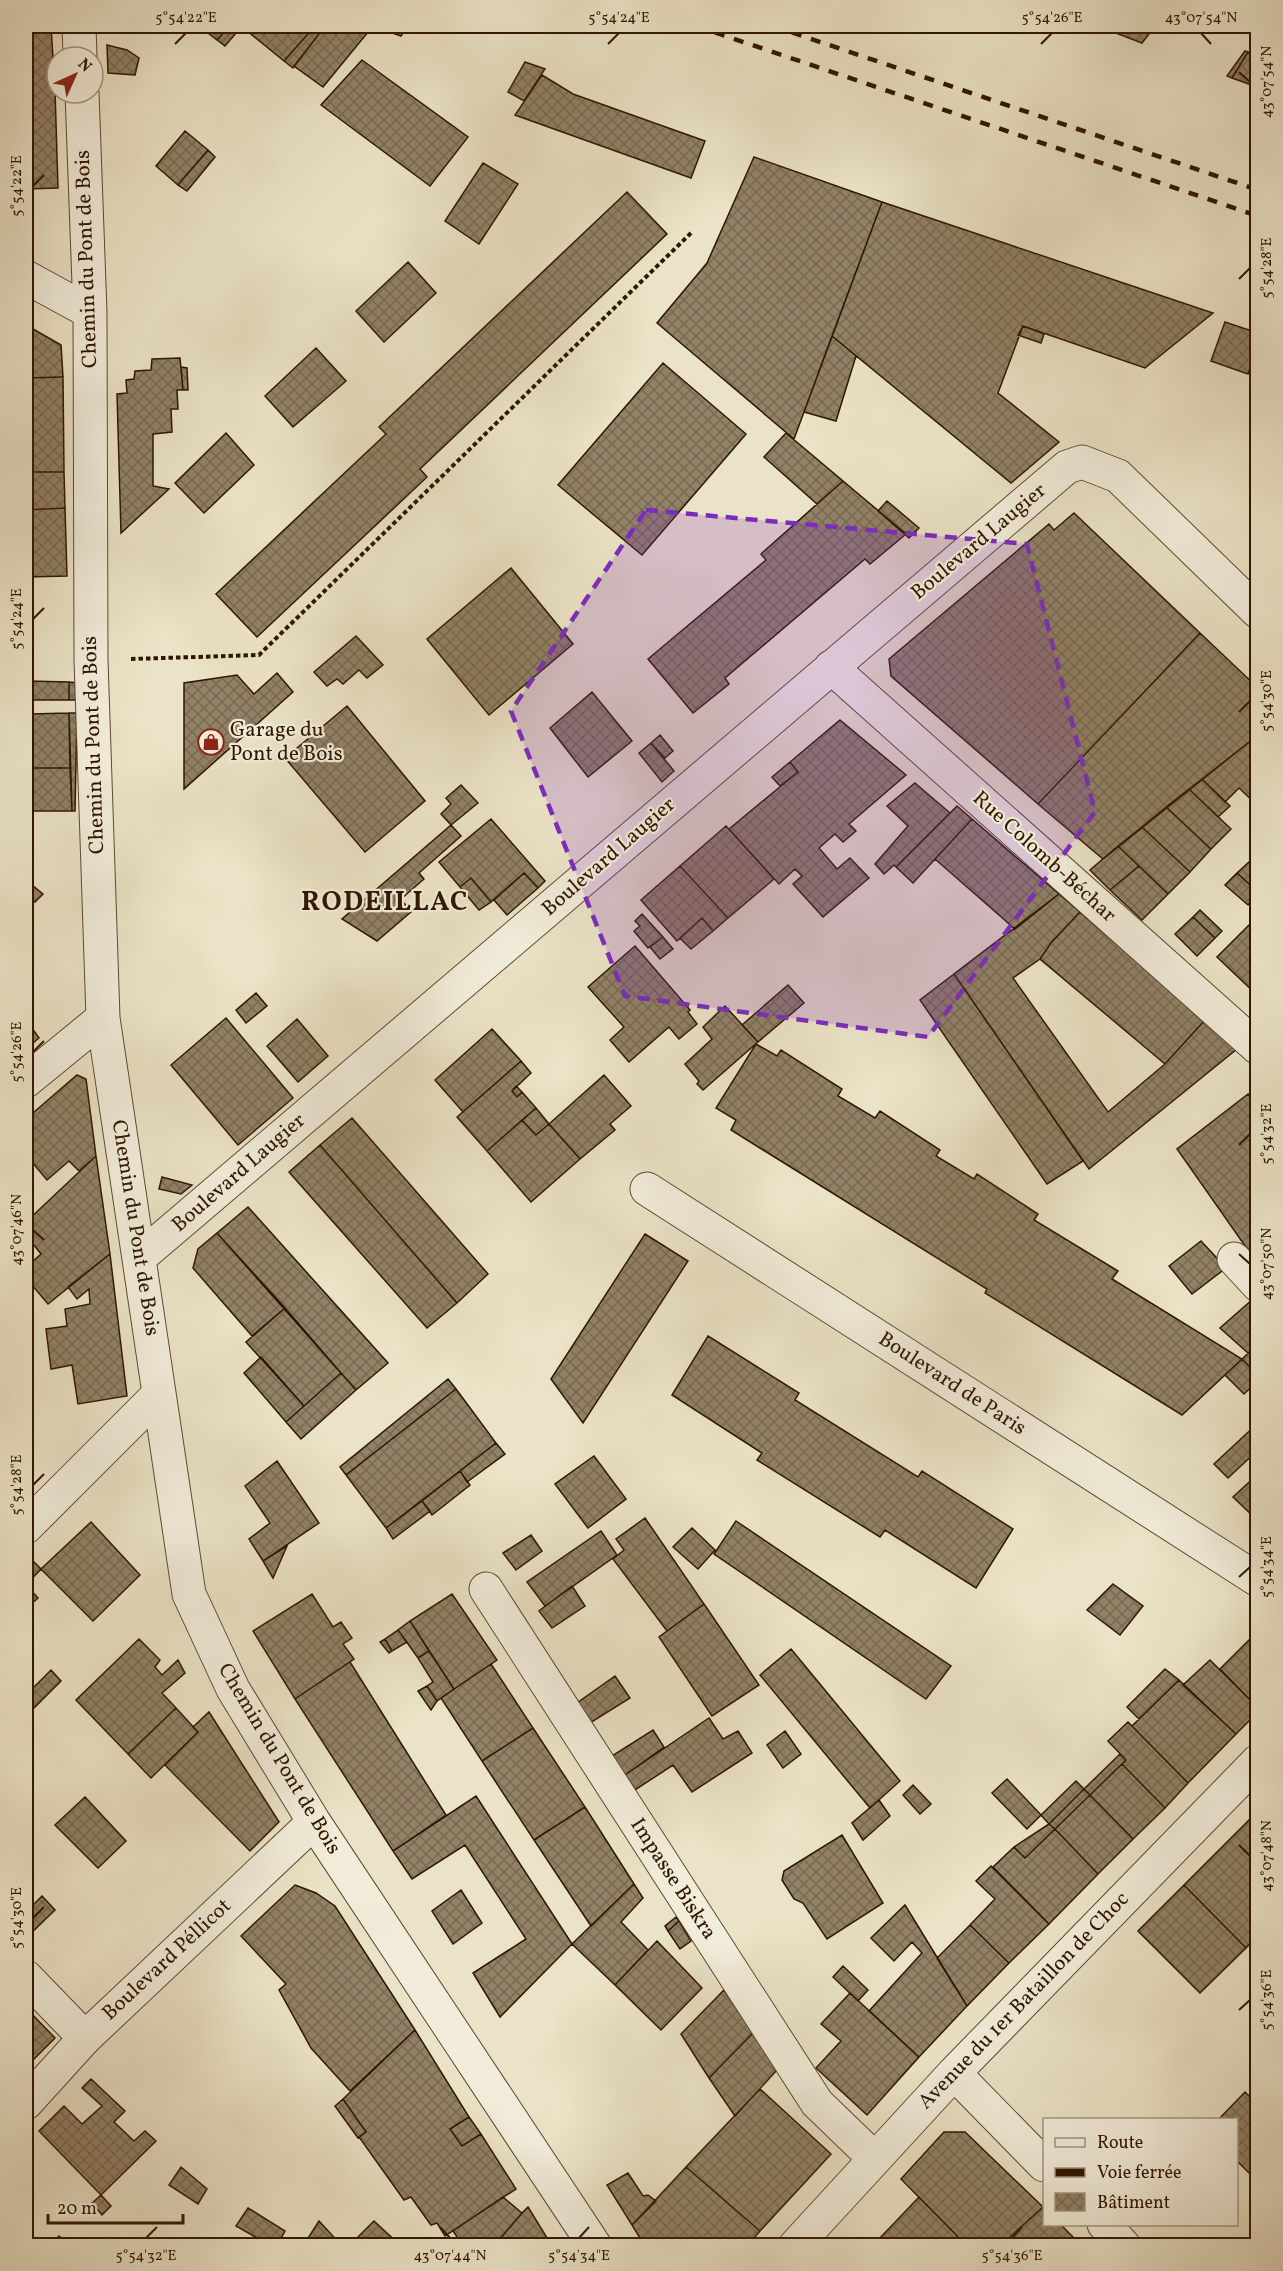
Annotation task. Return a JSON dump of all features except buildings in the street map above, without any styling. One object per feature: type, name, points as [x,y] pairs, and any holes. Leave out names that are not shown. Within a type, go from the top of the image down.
[{"type":"street","points":[[79,26],[80,45]]},
{"type":"street","name":"Chemin du Pont de Bois","points":[[82,105],[90,312],[91,660],[103,1018],[189,1594],[232,1689],[314,1822],[595,2246]]},
{"type":"street","points":[[26,277],[90,312]]},
{"type":"street","name":"Boulevard Laugier","points":[[139,1258],[1067,467],[1082,462],[1118,476],[1257,612]]},
{"type":"street","name":"Rue Colomb-Béchar","points":[[831,666],[1257,1048]]},
{"type":"street","points":[[26,1081],[103,1018]]},
{"type":"street","name":"Boulevard de Paris","points":[[647,1188],[1257,1580]]},
{"type":"street","points":[[1234,1259],[1257,1285]]},
{"type":"street","points":[[26,1527],[159,1394]]},
{"type":"street","name":"Impasse Biskra","points":[[486,1589],[817,2103],[874,2158]]},
{"type":"street","name":"Avenue du 1er Bataillon de Choc","points":[[795,2246],[954,2073],[1257,1761]]},
{"type":"street","name":"Boulevard Péllicot","points":[[26,2103],[85,2038],[314,1822]]},
{"type":"street","points":[[26,1977],[85,2038]]},
{"type":"street","points":[[954,2073],[1043,2164]]},
{"type":"street","points":[[1106,2226],[1125,2246]]},
{"type":"path","points":[[91,660],[260,655],[691,233]]},
{"type":"highlighted area","points":[[646,510],[1027,544],[1095,812],[928,1037],[625,996],[511,711]]},
{"type":"railway","points":[[696,26],[1258,216]]},
{"type":"railway","points":[[773,26],[1258,190]]},
{"type":"place","name":"Garage du Pont de Bois","points":[[211,742]]},
{"type":"district","name":"RODEILLAC","points":[[385,903]]}]
